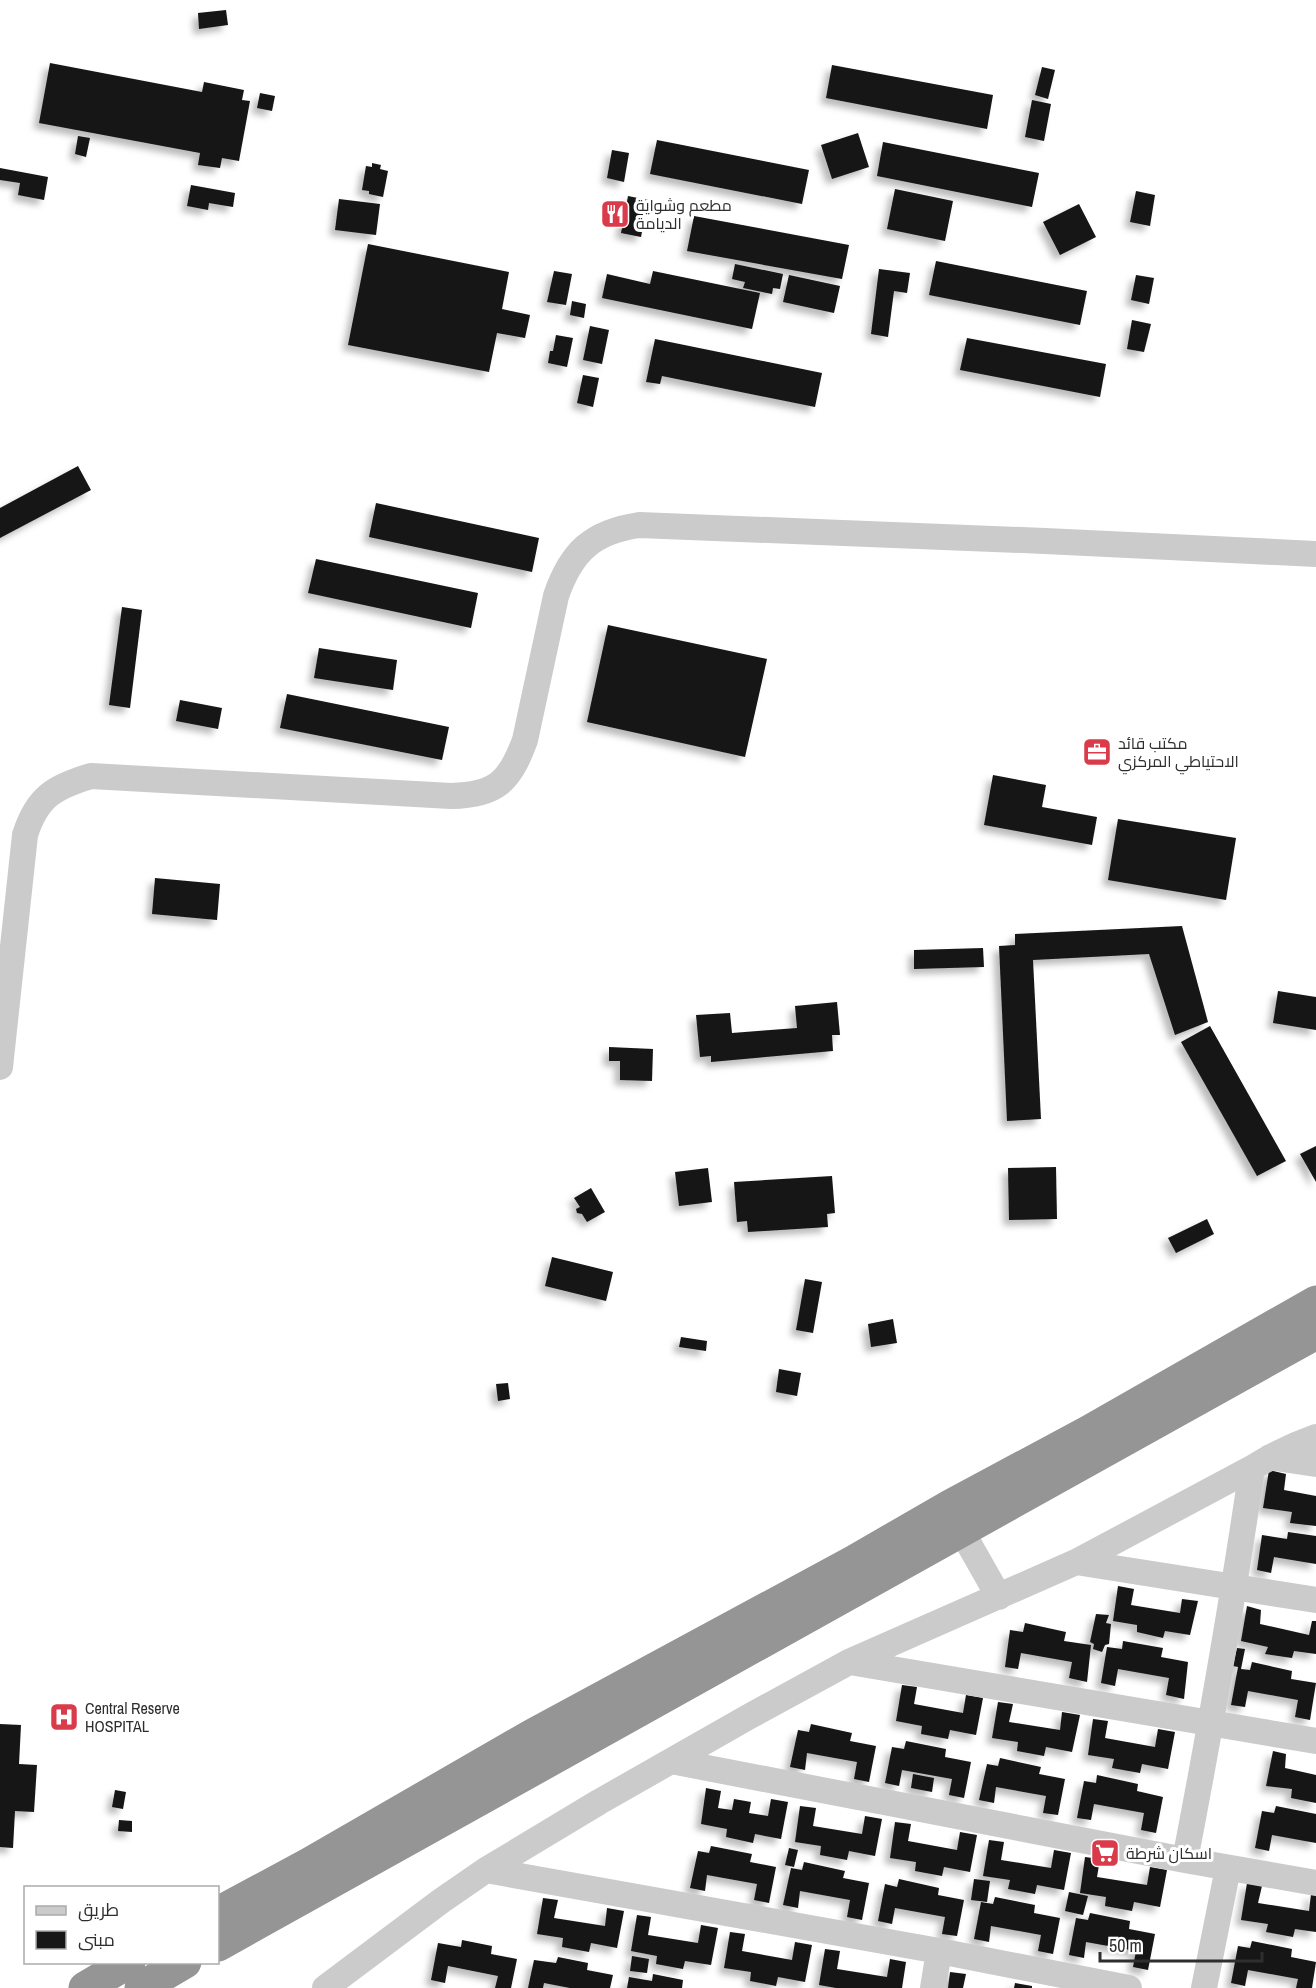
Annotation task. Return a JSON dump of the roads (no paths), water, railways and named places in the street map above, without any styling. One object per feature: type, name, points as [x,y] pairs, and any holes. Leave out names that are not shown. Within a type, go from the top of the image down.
[{"type":"highway","points":[[219,1912],[309,1864],[531,1736],[1088,1432],[1316,1302]]},
{"type":"highway","points":[[219,1944],[1316,1333]]},
{"type":"highway","points":[[85,1988],[126,1964]]},
{"type":"highway","points":[[141,1988],[182,1964]]},
{"type":"street","points":[[0,1067],[25,835],[32,813],[49,795],[68,783],[91,776],[451,796],[473,795],[491,788],[506,779],[517,762],[525,740],[556,596],[564,573],[576,556],[595,539],[619,528],[639,525],[830,532],[1316,554]]},
{"type":"street","points":[[329,1985],[486,1870],[598,1802],[849,1662],[1076,1562],[1294,1444],[1316,1437]]},
{"type":"street","points":[[1261,1462],[1316,1464]]},
{"type":"street","points":[[1185,1860],[1212,1723],[1235,1586],[1261,1462]]},
{"type":"street","points":[[961,1530],[999,1597]]},
{"type":"street","points":[[1076,1562],[1316,1600]]},
{"type":"street","points":[[849,1662],[1316,1741]]},
{"type":"street","points":[[671,1761],[1185,1860],[1316,1882]]},
{"type":"street","points":[[1204,1988],[1228,1868]]},
{"type":"street","points":[[486,1870],[939,1951],[1129,1988]]},
{"type":"street","points":[[933,1988],[939,1951]]},
{"type":"street","points":[[329,1985],[363,1988]]},
{"type":"place","name":"مطعم وشواية الديامة","points":[[615,214]]},
{"type":"place","name":"مكتب قائد الاحتياطي المركزي","points":[[1097,752]]},
{"type":"place","name":"Central Reserve HOSPITAL","points":[[64,1717]]},
{"type":"place","name":"اسكان شرطة","points":[[1105,1853]]}]
